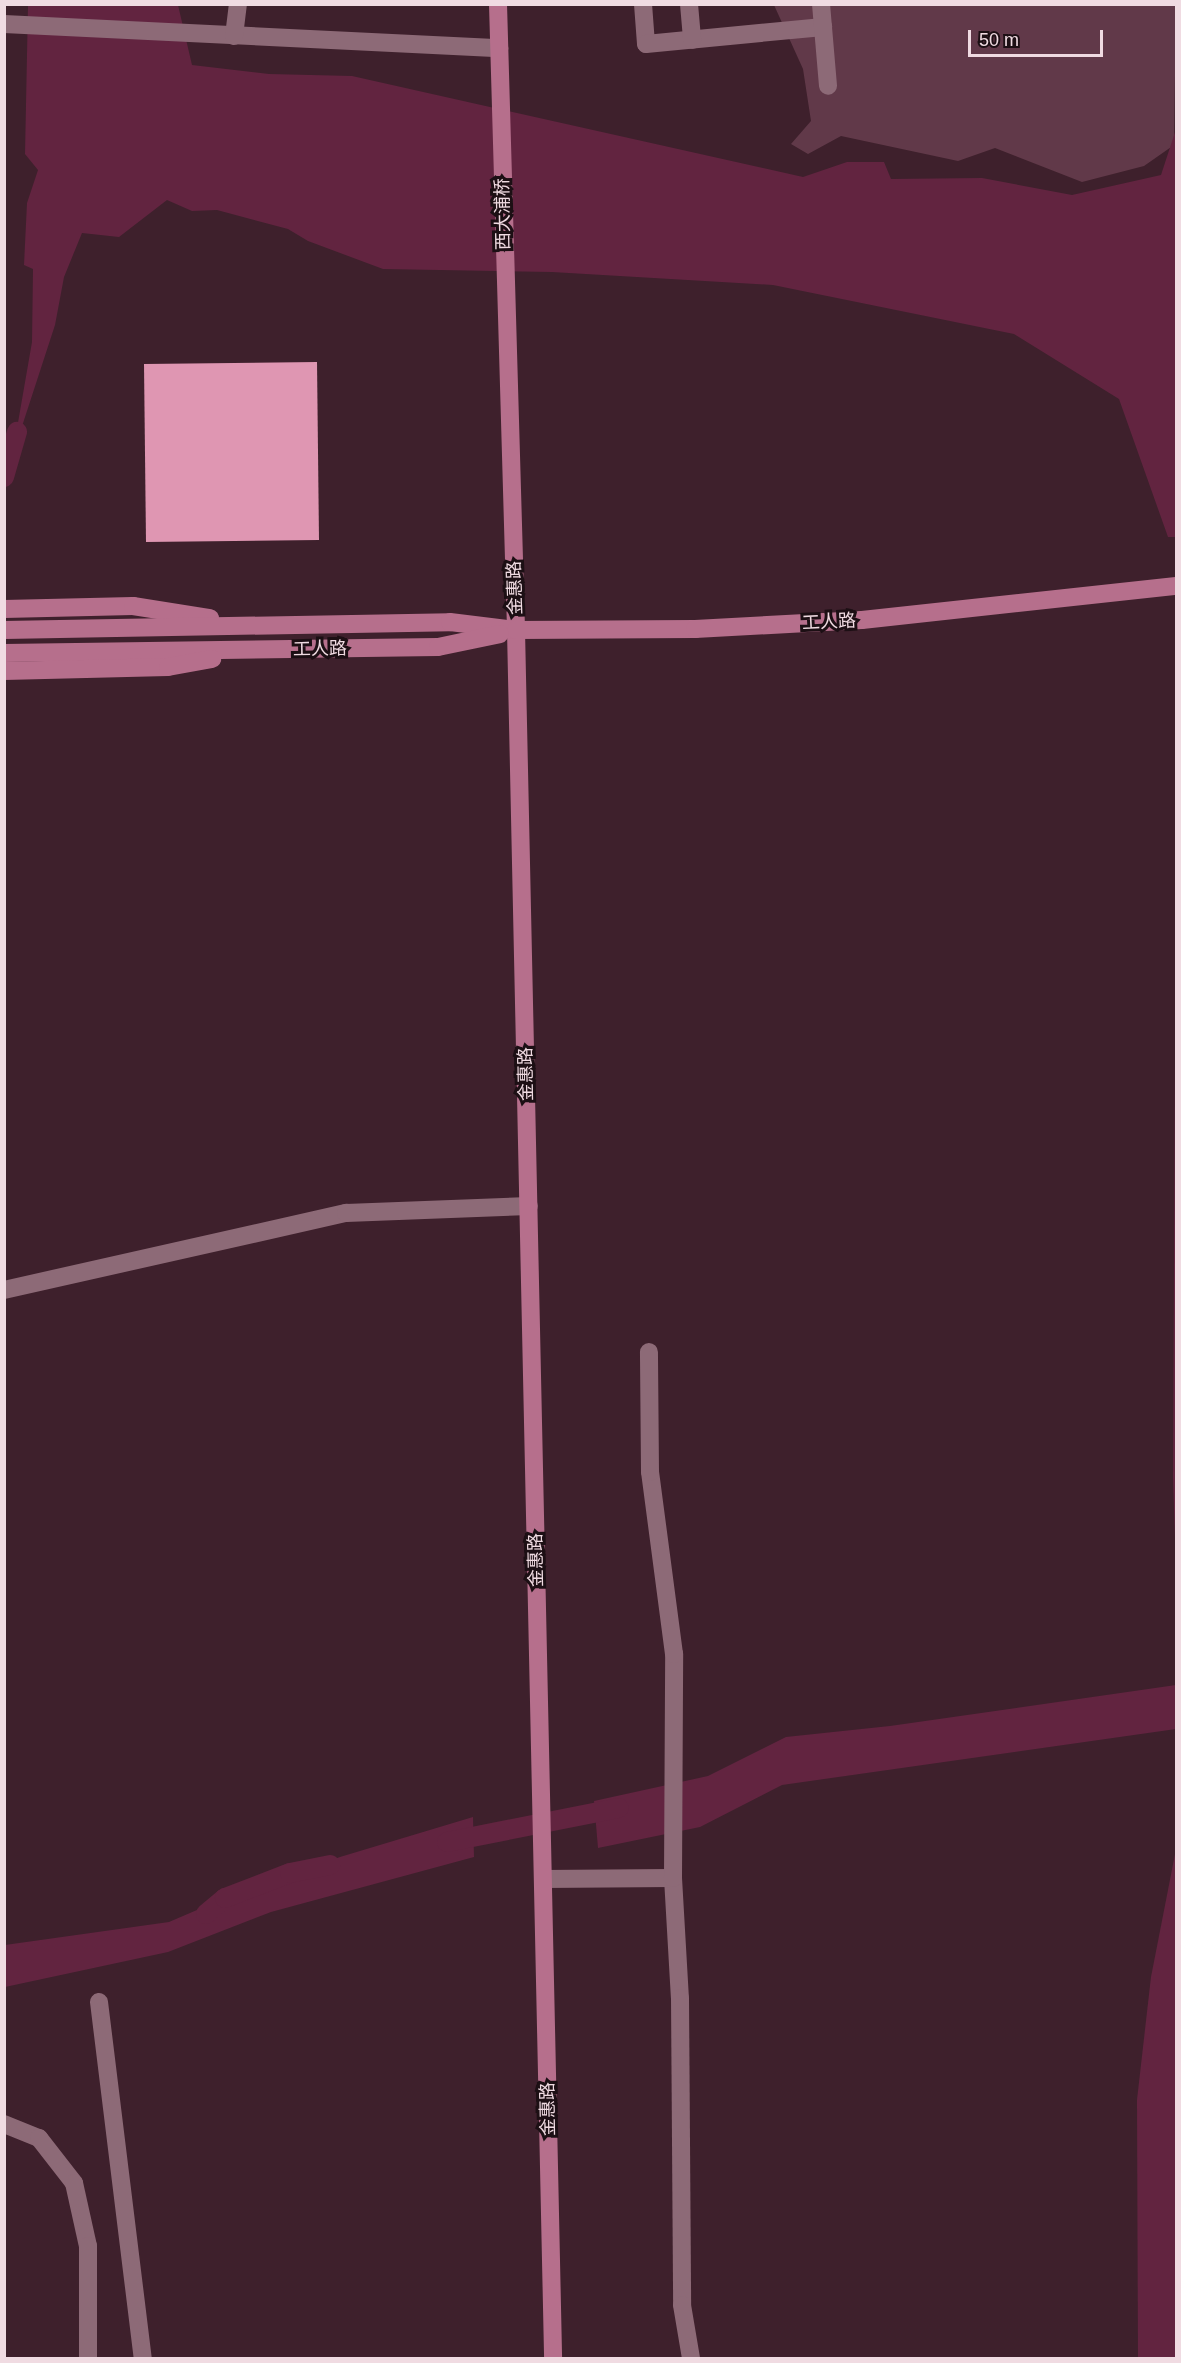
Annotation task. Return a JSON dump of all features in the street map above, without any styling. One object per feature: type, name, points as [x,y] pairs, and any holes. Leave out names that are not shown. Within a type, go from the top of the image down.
[{"type":"main road","points":[[498,4],[499,48]]},
{"type":"main road","name":"西大浦桥","points":[[499,48],[507,380]]},
{"type":"main road","name":"金惠路","points":[[507,380],[516,630],[553,2358]]},
{"type":"main road","name":"工人路","points":[[4,630],[450,622],[516,630],[695,629],[862,620],[1176,586]]},
{"type":"main road","points":[[4,609],[133,606],[259,626]]},
{"type":"main road","name":"工人路","points":[[4,653],[438,647],[516,630]]},
{"type":"main road","points":[[4,671],[168,667],[258,650]]},
{"type":"street","points":[[234,36],[238,4]]},
{"type":"street","points":[[644,4],[646,44],[823,27]]},
{"type":"street","points":[[689,4],[692,40]]},
{"type":"street","points":[[820,4],[828,86]]},
{"type":"street","points":[[4,24],[499,48]]},
{"type":"street","points":[[4,1290],[346,1213],[529,1206]]},
{"type":"street","points":[[649,1352],[650,1472],[674,1654],[676,1763],[673,1878],[680,1998],[682,2305],[691,2358]]},
{"type":"street","points":[[543,1879],[673,1878]]},
{"type":"street","points":[[99,2002],[144,2358]]},
{"type":"street","points":[[4,2124],[39,2138],[74,2183],[88,2246],[88,2358]]},
{"type":"shaded area","points":[[28,5],[178,5],[192,65],[269,74],[352,76],[803,177],[847,162],[884,162],[891,179],[982,178],[1072,195],[1161,175],[1176,129],[1176,537],[1168,537],[1119,399],[1014,334],[773,285],[552,272],[383,269],[308,241],[288,229],[217,210],[192,211],[167,200],[119,237],[82,233],[64,277],[55,325],[12,457],[32,342],[33,269],[24,265],[27,203],[38,170],[25,154]]},
{"type":"shaded area","points":[[774,5],[1176,5],[1174,145],[1144,166],[1082,182],[995,148],[958,161],[841,136],[808,154],[791,144],[811,121],[803,69]]},
{"type":"shaded area","points":[[1176,855],[1176,1568],[1173,1478]]},
{"type":"shaded area","points":[[1176,1685],[1176,1729],[782,1785],[700,1827],[598,1848],[594,1801],[708,1776],[786,1737],[890,1726]]},
{"type":"shaded area","points":[[473,1817],[474,1857],[271,1912],[168,1952],[5,1987],[5,1945],[169,1922],[225,1898],[340,1857]]},
{"type":"shaded area","points":[[1176,1849],[1176,2358],[1138,2358],[1137,2100],[1151,1977]]},
{"type":"building","points":[[317,362],[319,540],[146,542],[144,364]]},
{"type":"waterway","points":[[4,477],[17,432]]},
{"type":"waterway","points":[[447,1842],[619,1808]]},
{"type":"waterway","points":[[206,1914],[225,1898],[290,1873],[330,1865]]}]
